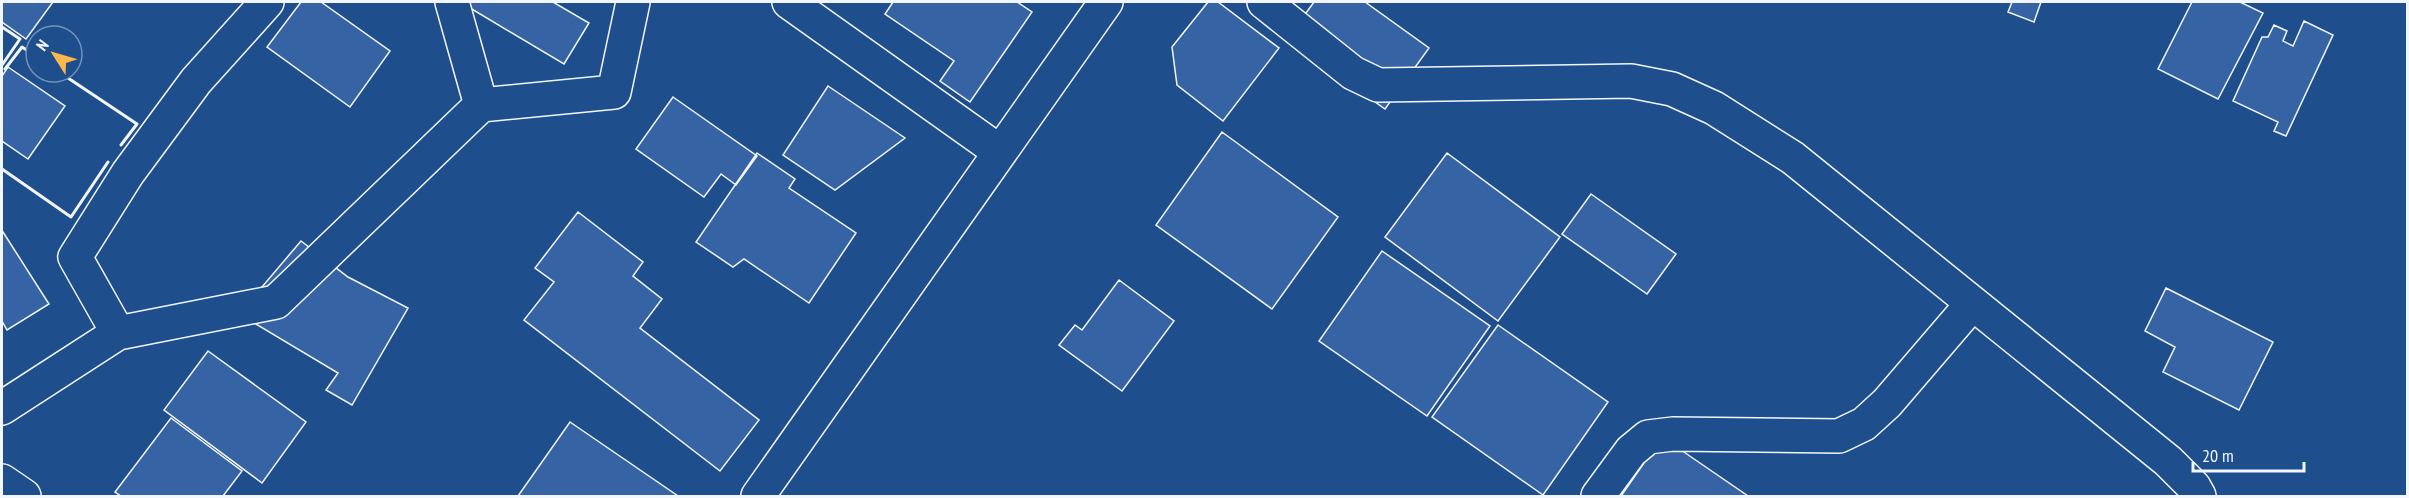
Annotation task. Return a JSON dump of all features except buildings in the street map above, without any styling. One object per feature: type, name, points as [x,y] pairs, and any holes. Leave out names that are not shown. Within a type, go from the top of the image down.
[{"type":"street","points":[[118,333],[75,257],[128,173],[189,90],[267,2]]},
{"type":"street","points":[[452,2],[481,105]]},
{"type":"street","points":[[2,408],[118,333],[276,302],[481,105],[614,92],[633,2]]},
{"type":"street","points":[[789,2],[1000,153]]},
{"type":"street","points":[[758,496],[1106,2]]},
{"type":"street","points":[[1264,2],[1353,73],[1378,85],[1631,81],[1672,89],[1714,108],[1792,158],[2168,461],[2199,496]]},
{"type":"street","points":[[1598,496],[1631,451],[1648,437],[1673,434],[1839,436],[1864,424],[1887,403],[1972,304]]},
{"type":"street","points":[[2,481],[24,496]]},
{"type":"wall","points":[[2,27],[20,39],[2,65]]},
{"type":"wall","points":[[5,69],[22,47],[24,48]]},
{"type":"wall","points":[[77,84],[137,124],[121,145]]},
{"type":"wall","points":[[2,169],[71,217],[108,162]]}]
